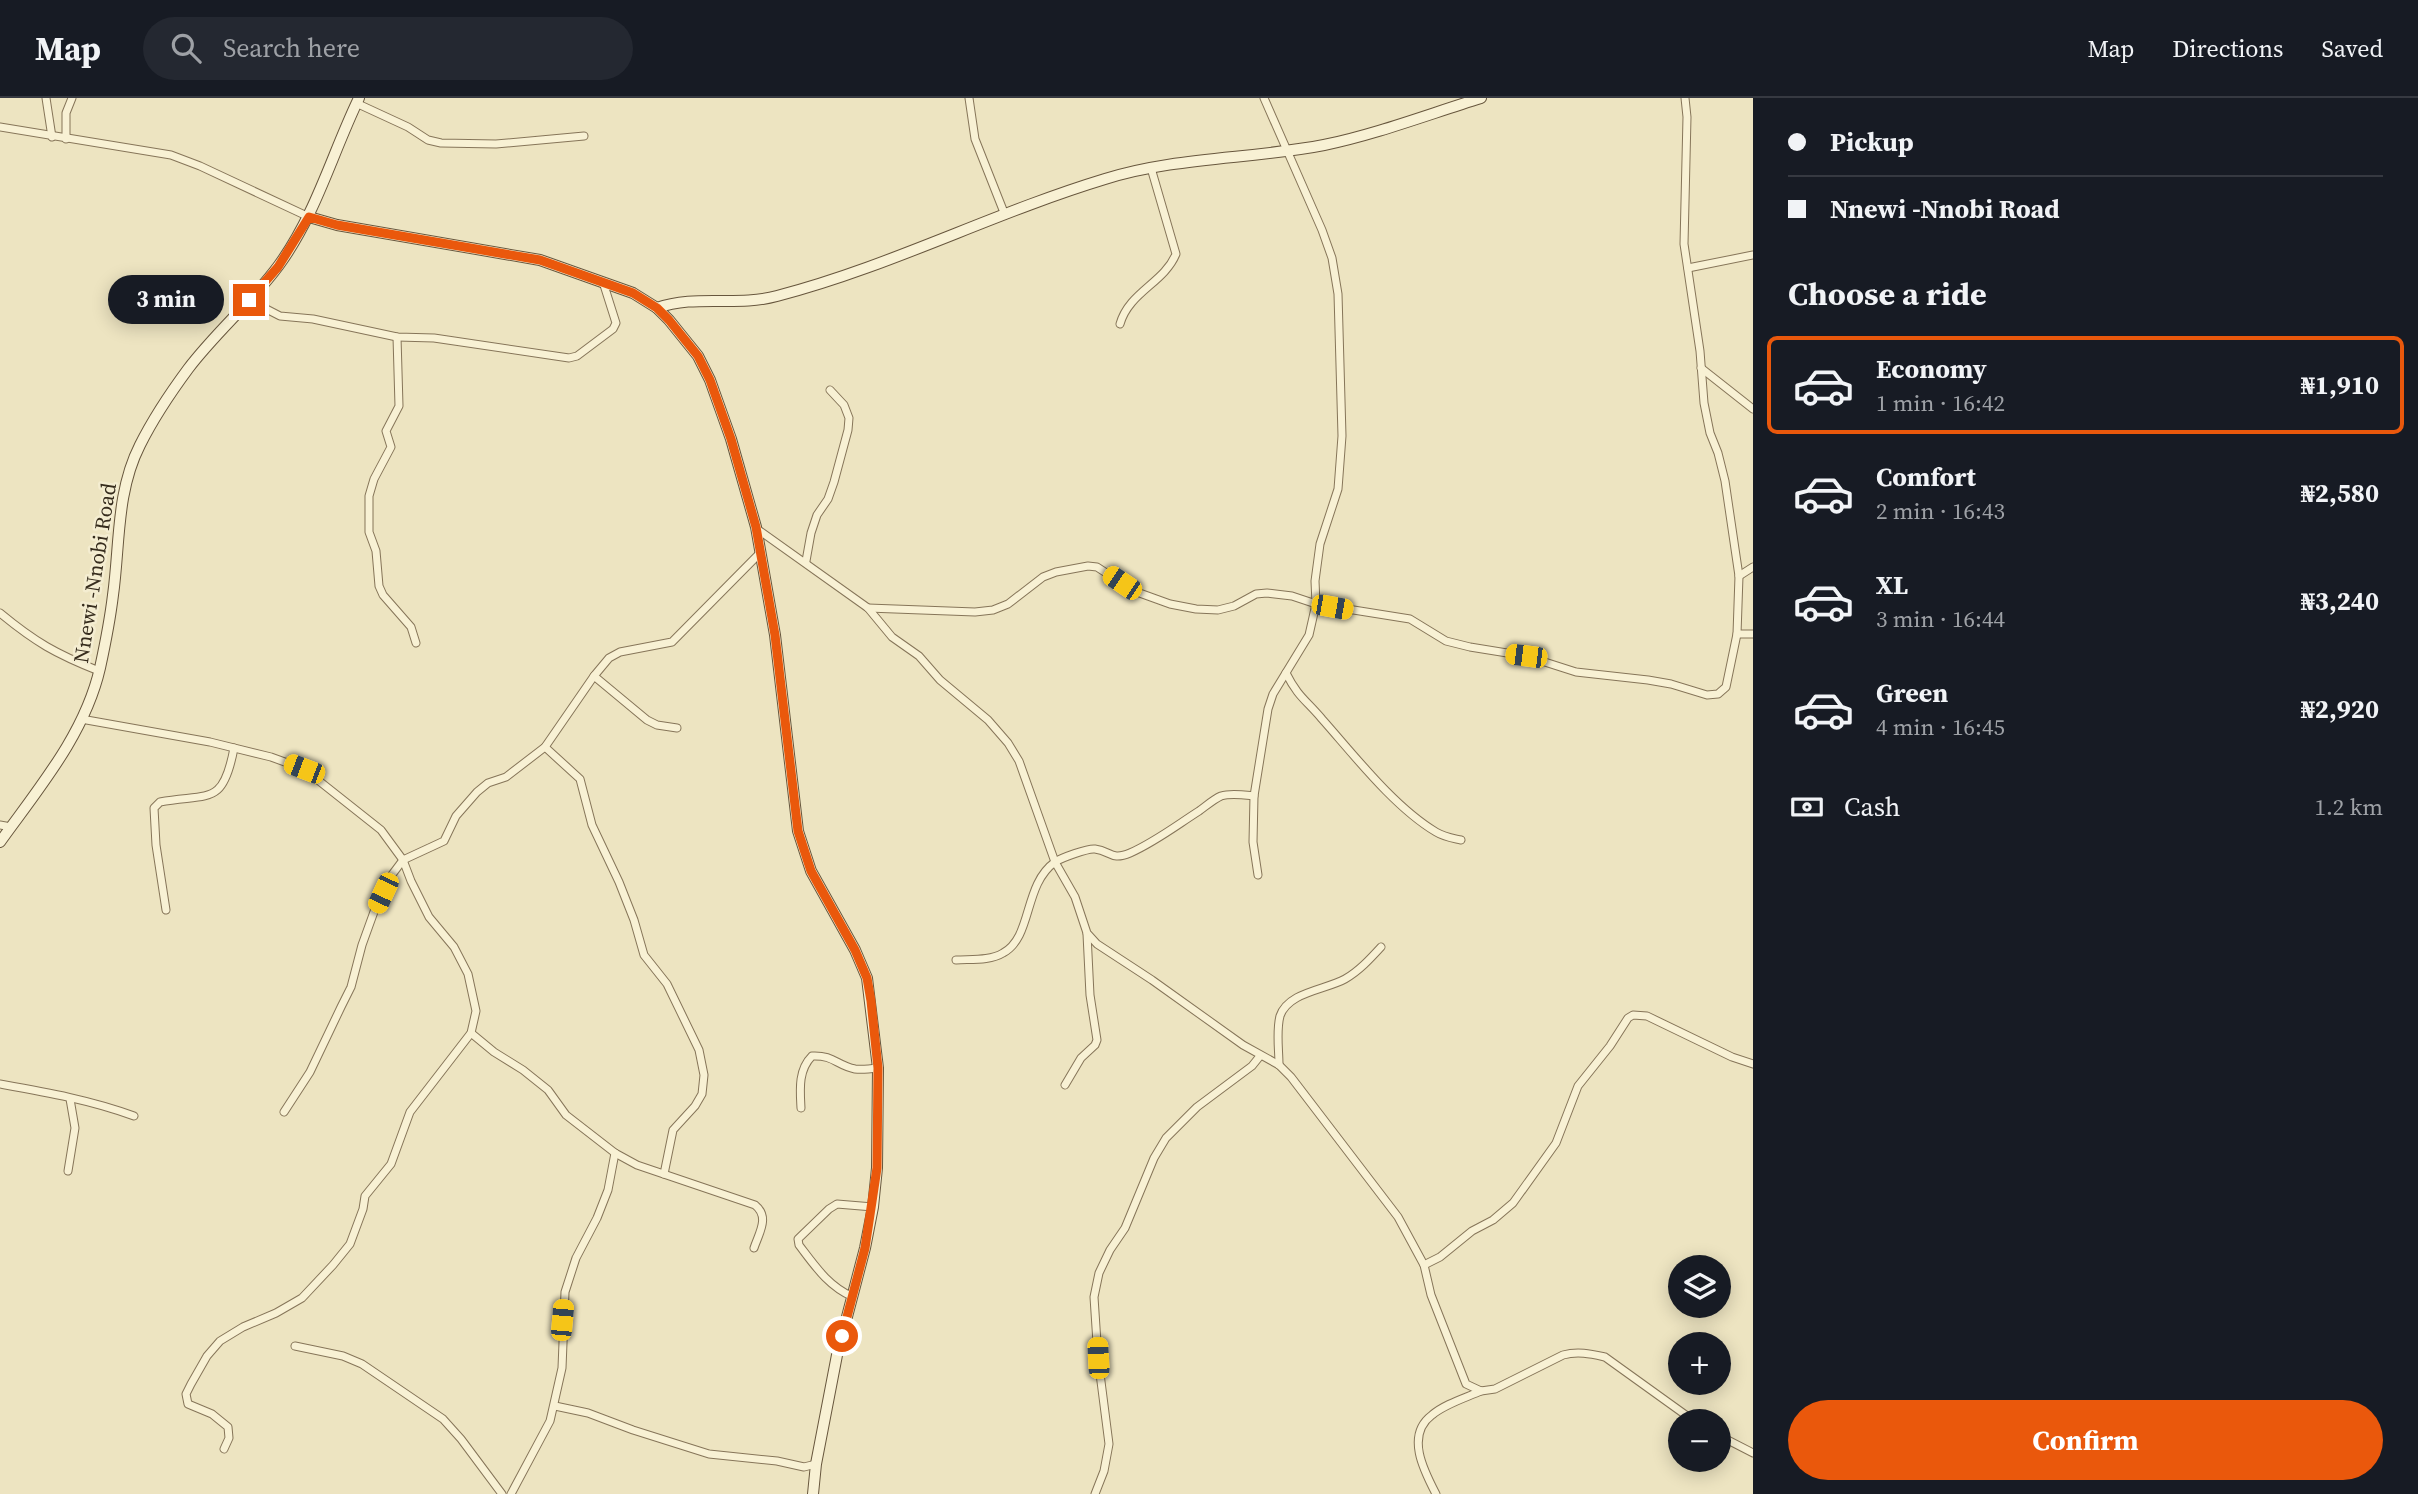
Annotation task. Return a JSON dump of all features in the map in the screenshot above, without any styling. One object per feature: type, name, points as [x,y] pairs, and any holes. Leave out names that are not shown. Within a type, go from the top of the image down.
[{"type":"main road","points":[[657,308],[673,302],[741,302],[774,297],[883,263],[1105,178],[1151,168],[1325,145],[1481,98]]},
{"type":"main road","name":"Nnewi -Nnobi Road","points":[[0,842],[5,826],[66,748],[81,719],[99,671],[113,595],[118,521],[125,488],[139,446],[189,368],[278,267],[309,217],[357,100]]},
{"type":"main road","points":[[309,217],[337,225],[540,260],[633,293],[657,308],[685,338],[710,380],[735,452],[756,527],[775,635],[798,831],[811,871],[855,950],[867,978],[878,1068],[877,1168],[873,1207],[837,1355],[816,1464],[813,1494]]},
{"type":"street","points":[[46,98],[52,137]]},
{"type":"street","points":[[66,139],[66,113],[72,98]]},
{"type":"street","points":[[968,98],[975,139],[1005,215]]},
{"type":"street","points":[[1258,875],[1253,842],[1254,796],[1268,709],[1273,694],[1308,635],[1316,604],[1315,581],[1320,544],[1338,489],[1342,436],[1338,293],[1332,258],[1264,98]]},
{"type":"street","points":[[868,608],[975,612],[993,610],[1007,604],[1044,577],[1088,566],[1097,567],[1134,591],[1170,604],[1218,610],[1234,606],[1256,594],[1292,596],[1316,604],[1410,619],[1446,641],[1534,658],[1576,673],[1648,680],[1707,695],[1718,694],[1727,687],[1737,634],[1739,576],[1725,481],[1704,403],[1702,368],[1688,268],[1684,224],[1687,117],[1685,98]]},
{"type":"street","points":[[357,100],[428,140],[441,144],[496,144],[584,136]]},
{"type":"street","points":[[0,127],[171,155],[309,217]]},
{"type":"street","points":[[1120,324],[1132,300],[1172,263],[1176,254],[1151,168]]},
{"type":"street","points":[[1688,268],[1753,255]]},
{"type":"street","points":[[249,300],[280,316],[313,319],[397,337],[434,338],[569,358],[577,356],[613,329],[616,323],[603,281]]},
{"type":"street","points":[[397,337],[399,406],[386,431],[390,452],[374,479],[369,496],[369,532],[376,551],[379,586],[383,595],[411,627],[416,643]]},
{"type":"street","points":[[1702,368],[1753,409]]},
{"type":"street","points":[[806,561],[811,533],[834,482],[848,430],[849,418],[844,405],[830,390]]},
{"type":"street","points":[[756,527],[868,608],[892,637],[919,656],[940,680],[989,720],[1019,761],[1055,862],[1075,897],[1087,933],[1090,995],[1097,1040],[1080,1058],[1065,1085]]},
{"type":"street","points":[[284,1112],[310,1072],[351,987],[375,909],[391,876],[403,860],[444,841],[456,816],[477,792],[488,783],[506,777],[545,747],[609,658],[620,652],[672,642],[760,553]]},
{"type":"street","points":[[1739,576],[1753,568]]},
{"type":"street","points":[[0,612],[29,637],[57,654],[99,671]]},
{"type":"street","points":[[1737,634],[1753,634]]},
{"type":"street","points":[[1286,673],[1299,696],[1400,803],[1434,831],[1461,839]]},
{"type":"street","points":[[594,676],[647,720],[657,725],[677,728]]},
{"type":"street","points":[[81,719],[234,748],[304,769],[380,830],[403,860],[429,917],[454,947],[468,974],[476,1011],[471,1033],[410,1112],[391,1164],[365,1196],[350,1244],[302,1298],[220,1341],[196,1375],[186,1399],[188,1404],[222,1420],[228,1427],[229,1438],[224,1449]]},
{"type":"street","points":[[545,747],[580,779],[592,825],[619,882],[644,955],[667,984],[699,1050],[704,1075],[702,1094],[673,1130],[664,1174]]},
{"type":"street","points":[[166,910],[157,852],[154,808],[160,802],[199,799],[218,790],[230,771],[234,748]]},
{"type":"street","points":[[956,960],[1003,954],[1016,942],[1024,925],[1028,904],[1040,879],[1055,862],[1088,849],[1121,856],[1158,838],[1222,796],[1254,796]]},
{"type":"street","points":[[1087,933],[1097,944],[1152,979],[1260,1056],[1279,1065],[1291,1077],[1398,1217],[1424,1265],[1431,1295],[1466,1384],[1480,1391]]},
{"type":"street","points":[[1279,1065],[1280,1017],[1284,1010],[1306,994],[1345,979],[1361,968],[1381,947]]},
{"type":"street","points":[[1424,1265],[1440,1257],[1457,1241],[1493,1220],[1513,1203],[1556,1143],[1578,1086],[1628,1018],[1633,1015],[1647,1016],[1732,1057],[1753,1064]]},
{"type":"street","points":[[471,1033],[548,1090],[566,1115],[615,1153],[637,1166],[755,1205],[764,1218],[754,1248]]},
{"type":"street","points":[[802,1108],[802,1075],[812,1056],[832,1057],[842,1065],[857,1070],[878,1068]]},
{"type":"street","points":[[1095,1494],[1104,1471],[1109,1444],[1098,1358],[1094,1297],[1099,1273],[1125,1228],[1154,1158],[1166,1138],[1197,1107],[1252,1066],[1260,1056]]},
{"type":"street","points":[[0,1084],[96,1102],[134,1116]]},
{"type":"street","points":[[68,1171],[75,1128],[70,1099]]},
{"type":"street","points":[[511,1494],[550,1421],[555,1406],[562,1368],[565,1292],[576,1258],[608,1191],[615,1153]]},
{"type":"street","points":[[853,1297],[837,1290],[825,1278],[799,1245],[798,1239],[837,1204],[873,1207]]},
{"type":"street","points":[[295,1346],[343,1356],[362,1364],[443,1419],[502,1494]]},
{"type":"street","points":[[1436,1494],[1423,1471],[1418,1448],[1421,1428],[1434,1413],[1480,1391],[1495,1389],[1563,1355],[1574,1352],[1605,1357],[1678,1409]]},
{"type":"street","points":[[555,1406],[588,1413],[709,1454],[777,1461],[804,1467],[816,1464]]},
{"type":"street","points":[[1731,1442],[1753,1453]]},
{"type":"route","points":[[249,300],[278,267],[309,217],[337,225],[540,260],[603,281],[633,293],[657,308],[698,356],[710,380],[731,439],[756,527],[775,635],[798,831],[811,871],[855,950],[867,978],[871,1001],[878,1068],[877,1168],[865,1248],[842,1336]]}]
